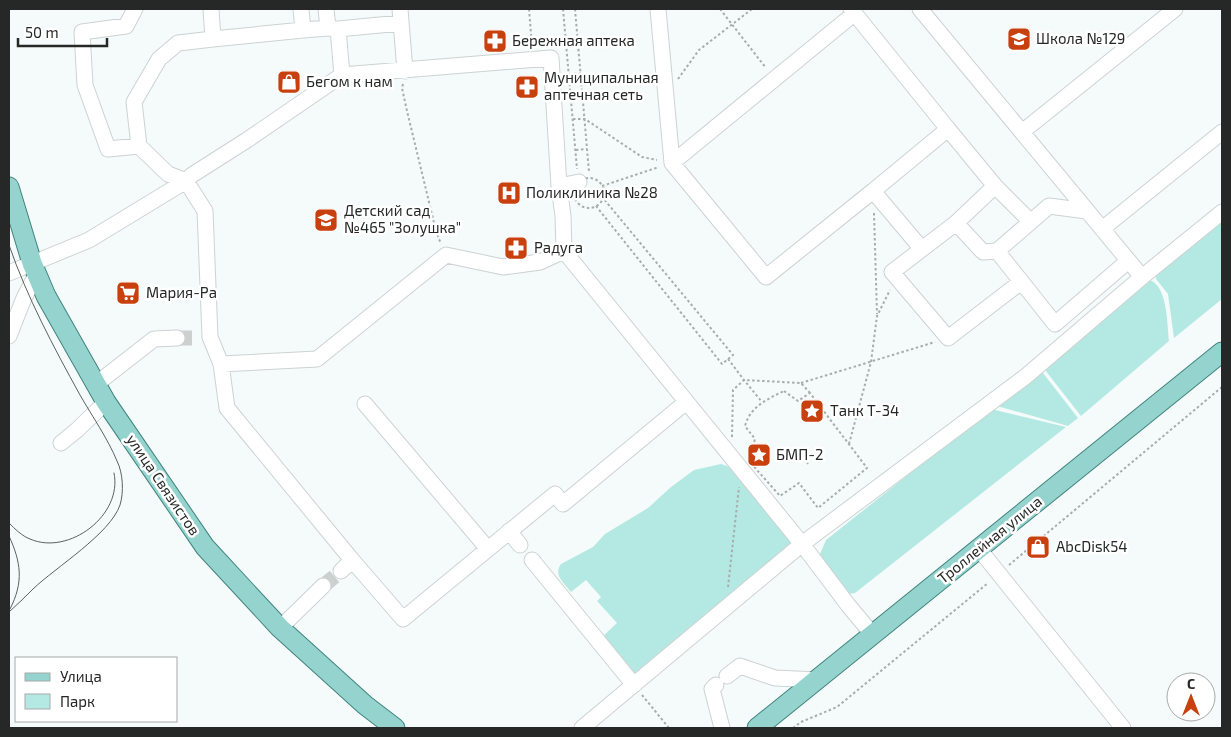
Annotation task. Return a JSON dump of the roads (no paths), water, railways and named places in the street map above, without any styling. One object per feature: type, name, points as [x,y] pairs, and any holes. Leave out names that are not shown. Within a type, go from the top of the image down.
[{"type":"main road","name":"улица Связистов","points":[[9,186],[34,268],[46,296],[95,385],[205,547],[280,628],[365,705],[395,728]]},
{"type":"main road","name":"Троллейная улица","points":[[757,728],[1222,352]]},
{"type":"lane","points":[[135,9],[126,26],[82,32],[85,85],[108,149],[139,146]]},
{"type":"lane","points":[[211,9],[213,39]]},
{"type":"lane","points":[[302,9],[303,30]]},
{"type":"lane","points":[[326,9],[333,28],[342,76]]},
{"type":"lane","points":[[658,9],[672,163],[766,277],[948,129]]},
{"type":"lane","points":[[920,9],[1142,277]]},
{"type":"lane","points":[[1022,132],[1175,9]]},
{"type":"lane","points":[[672,163],[775,79],[853,11],[995,186],[1030,221]]},
{"type":"lane","points":[[406,71],[401,16],[333,28],[178,43],[159,59],[134,102],[139,146],[168,174],[186,181],[205,211],[203,338],[221,364],[227,408],[346,565],[403,619],[555,494],[563,504],[686,402]]},
{"type":"lane","points":[[9,273],[34,268],[89,240],[186,181],[192,175],[342,76],[533,58],[551,58],[564,251],[802,544],[872,635]]},
{"type":"lane","points":[[1102,228],[1222,132]]},
{"type":"lane","points":[[559,186],[579,182]]},
{"type":"lane","points":[[995,186],[956,223],[892,272],[948,338],[1021,282]]},
{"type":"lane","points":[[873,191],[921,248]]},
{"type":"lane","points":[[956,223],[983,252],[997,251],[1049,206],[1087,211]]},
{"type":"lane","points":[[582,728],[802,544],[1026,377],[1142,277],[1222,212]]},
{"type":"lane","points":[[221,364],[317,359],[446,255],[503,267],[540,262],[564,251]]},
{"type":"lane","points":[[997,251],[1055,324],[1128,261]]},
{"type":"lane","points":[[9,336],[34,268]]},
{"type":"lane","points":[[95,385],[154,340],[177,338]]},
{"type":"lane","points":[[61,442],[106,402]]},
{"type":"lane","points":[[365,404],[488,548]]},
{"type":"lane","points":[[509,531],[520,545]]},
{"type":"lane","points":[[979,548],[1123,728]]},
{"type":"lane","points":[[532,560],[634,685]]},
{"type":"lane","points":[[280,628],[323,586]]},
{"type":"lane","points":[[722,728],[712,689],[740,666],[775,678],[818,680]]},
{"type":"tunnel","points":[[177,338],[197,338]]},
{"type":"tunnel","points":[[323,586],[341,571]]},
{"type":"tram line","points":[[9,245],[50,340],[105,436],[122,477],[120,505],[105,527],[94,539],[43,580],[9,612]]},
{"type":"tram line","points":[[9,523],[27,538],[45,543],[61,542],[76,537],[102,517],[115,489],[114,473]]},
{"type":"tram line","points":[[9,536],[16,555],[19,572],[17,590],[10,609]]},
{"type":"place","name":"Школа №129","points":[[1019,39]]},
{"type":"place","name":"Бережная аптека","points":[[495,41]]},
{"type":"place","name":"Бегом к нам","points":[[289,82]]},
{"type":"place","name":"Муниципальная аптечная сеть","points":[[527,87]]},
{"type":"place","name":"Поликлиника №28","points":[[509,193]]},
{"type":"place","name":"Детский сад №465 \"Золушка\"","points":[[326,220]]},
{"type":"place","name":"Радуга","points":[[516,248]]},
{"type":"place","name":"Мария-Ра","points":[[128,293]]},
{"type":"place","name":"Танк Т-34","points":[[812,411]]},
{"type":"place","name":"БМП-2","points":[[759,455]]},
{"type":"place","name":"AbcDisk54","points":[[1038,547]]}]
